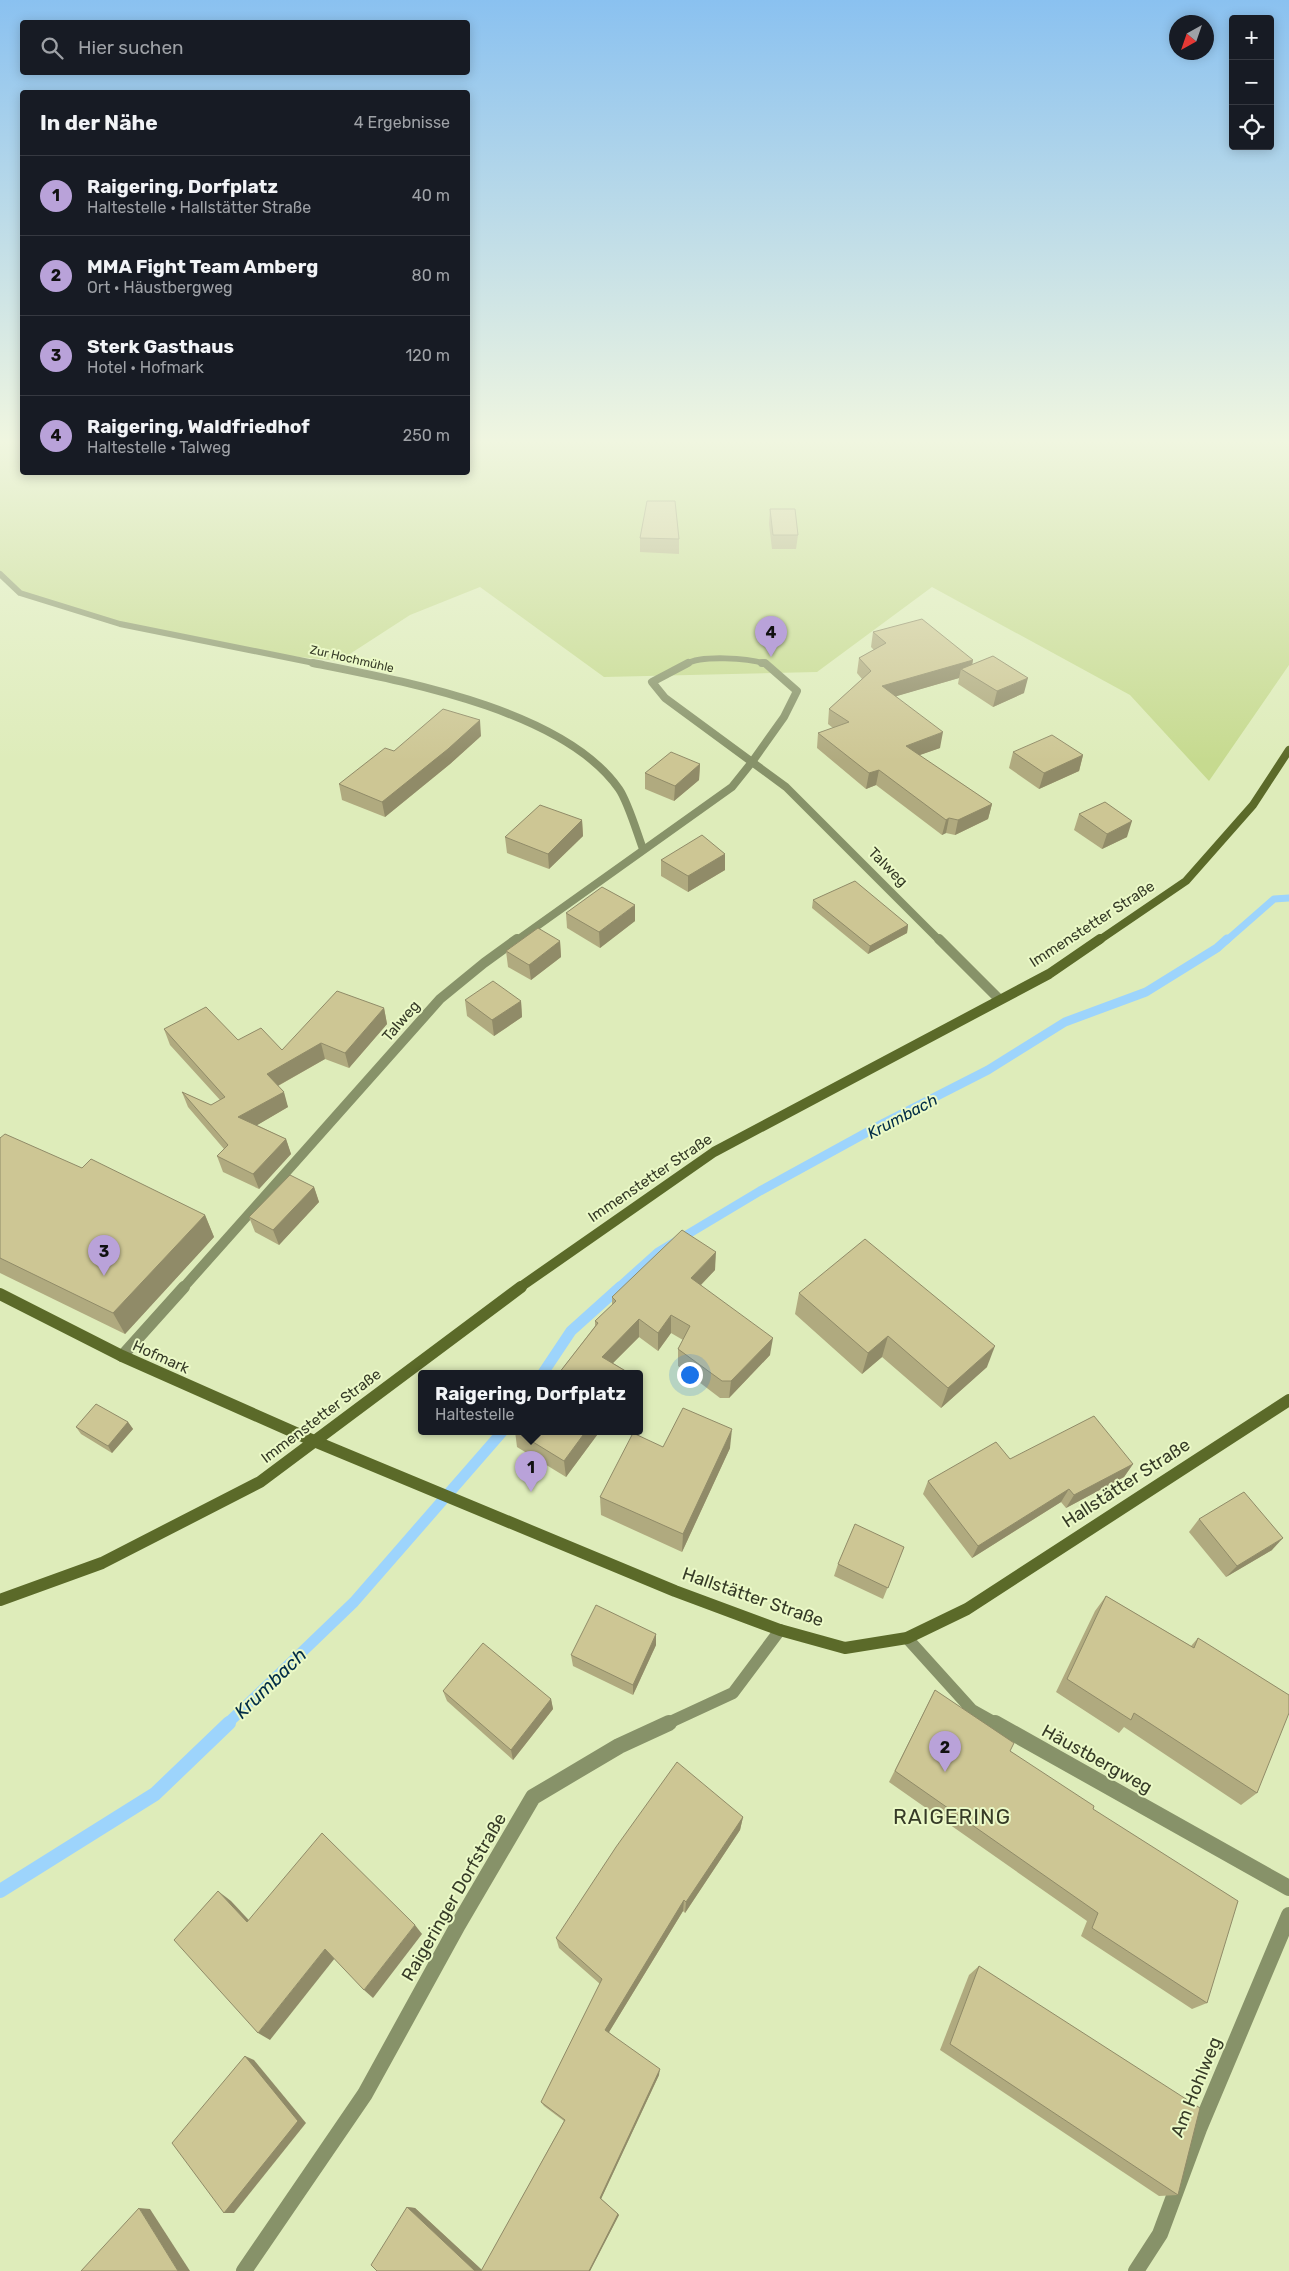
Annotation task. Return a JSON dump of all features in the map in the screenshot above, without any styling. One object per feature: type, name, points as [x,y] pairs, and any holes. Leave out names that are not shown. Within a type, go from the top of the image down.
[{"type":"main road","name":"Immenstetter Straße","points":[[0,1600],[102,1563],[260,1482],[493,1306],[714,1152],[1049,974],[1186,881],[1253,805],[1289,750]]},
{"type":"main road","name":"Hofmark","points":[[0,1294],[122,1356],[314,1441]]},
{"type":"main road","name":"Hallstätter Straße","points":[[314,1441],[675,1591],[780,1630],[845,1648],[907,1638],[967,1609],[1289,1400]]},
{"type":"street","name":"Zur Hochmühle","points":[[0,574],[20,593],[120,624],[350,670],[471,699],[526,722],[579,749],[615,784],[620,790],[643,849]]},
{"type":"street","name":"Talweg","points":[[122,1356],[440,999],[484,963],[732,787],[751,761],[789,712],[797,691],[765,663],[732,659],[693,660],[652,682],[665,698],[751,761],[786,787],[999,999]]},
{"type":"street","name":"Raigeringer Dorfstraße","points":[[244,2271],[364,2094],[458,1925],[533,1798],[619,1746],[733,1692],[780,1630]]},
{"type":"street","name":"Häustbergweg","points":[[907,1638],[972,1710],[1289,1888]]},
{"type":"street","name":"Am Hohlweg","points":[[1136,2271],[1160,2234],[1199,2129],[1289,1916]]},
{"type":"green space","points":[[0,549],[1289,549],[1289,665],[1209,781],[1130,695],[932,587],[817,672],[604,677],[480,587],[410,615],[339,661],[280,655],[120,624],[20,593],[0,574]]},
{"type":"building","points":[[922,619],[973,660],[882,686],[943,732],[906,746],[992,804],[958,820],[949,818],[946,820],[879,770],[869,773],[818,733],[849,722],[829,709],[871,671],[859,658],[886,643],[873,632]]},
{"type":"building","points":[[993,656],[1028,678],[997,691],[961,669]]},
{"type":"building","points":[[443,709],[480,720],[448,749],[382,802],[339,784],[385,748],[394,751]]},
{"type":"building","points":[[1052,735],[1083,755],[1044,773],[1013,752]]},
{"type":"building","points":[[671,752],[700,764],[675,786],[645,773]]},
{"type":"building","points":[[1105,802],[1132,821],[1107,834],[1079,814]]},
{"type":"building","points":[[540,805],[582,820],[548,854],[505,837]]},
{"type":"building","points":[[702,835],[725,854],[688,876],[661,860]]},
{"type":"building","points":[[855,881],[908,925],[870,946],[813,900]]},
{"type":"building","points":[[602,887],[635,905],[599,932],[566,913]]},
{"type":"building","points":[[538,928],[560,941],[529,965],[506,951]]},
{"type":"building","points":[[493,981],[521,1001],[492,1020],[465,1000]]},
{"type":"building","points":[[337,991],[384,1008],[345,1053],[321,1043],[267,1074],[284,1092],[238,1117],[286,1139],[253,1174],[217,1156],[228,1145],[182,1092],[211,1105],[225,1097],[164,1029],[206,1007],[238,1040],[261,1028],[282,1050]]},
{"type":"building","points":[[5,1134],[82,1168],[91,1159],[205,1215],[113,1313],[0,1258],[0,1138]]},
{"type":"building","points":[[290,1175],[314,1187],[273,1230],[249,1217]]},
{"type":"building","points":[[682,1230],[716,1252],[691,1278],[773,1338],[731,1381],[722,1381],[678,1349],[690,1326],[671,1315],[658,1333],[639,1319],[602,1357],[624,1370],[561,1370],[598,1323],[595,1321],[616,1301],[612,1297]]},
{"type":"building","points":[[865,1239],[995,1346],[948,1388],[888,1336],[868,1353],[799,1293]]},
{"type":"building","points":[[96,1404],[128,1422],[108,1446],[76,1427]]},
{"type":"building","points":[[683,1408],[732,1429],[683,1534],[600,1497],[632,1435],[637,1435],[663,1447]]},
{"type":"building","points":[[1094,1416],[1133,1464],[1074,1495],[1069,1489],[978,1546],[928,1481],[996,1442],[1010,1459]]},
{"type":"building","points":[[522,1435],[583,1435],[564,1461]]},
{"type":"building","points":[[1244,1492],[1283,1538],[1237,1566],[1199,1519]]},
{"type":"building","points":[[855,1524],[904,1547],[888,1588],[838,1564]]},
{"type":"building","points":[[1106,1596],[1194,1648],[1198,1638],[1289,1695],[1289,1713],[1257,1793],[1134,1713],[1131,1720],[1067,1679]]},
{"type":"building","points":[[596,1605],[656,1634],[633,1685],[571,1655]]},
{"type":"building","points":[[483,1643],[551,1699],[511,1750],[443,1691]]},
{"type":"building","points":[[935,1690],[1014,1743],[1010,1751],[1094,1806],[1093,1809],[1238,1901],[1207,2003],[1092,1928],[1098,1913],[895,1771]]},
{"type":"building","points":[[677,1762],[743,1817],[686,1902],[684,1900],[605,2030],[660,2069],[600,2198],[618,2214],[589,2271],[481,2271],[565,2120],[541,2102],[602,1979],[556,1938],[616,1847]]},
{"type":"building","points":[[322,1833],[415,1925],[364,1990],[325,1949],[258,2033],[174,1940],[218,1891],[247,1922]]},
{"type":"building","points":[[979,1966],[1200,2108],[1178,2195],[950,2044]]},
{"type":"building","points":[[245,2056],[298,2121],[224,2213],[172,2143]]},
{"type":"building","points":[[407,2207],[475,2271],[377,2271],[371,2265]]},
{"type":"building","points":[[139,2208],[178,2271],[81,2271]]},
{"type":"waterway","name":"Krumbach","points":[[1226,941],[1274,899],[1289,898]]},
{"type":"waterway","name":"Krumbach","points":[[618,1288],[658,1252],[760,1191],[884,1123],[988,1070],[1065,1022],[1146,992],[1217,948],[1227,939]]},
{"type":"waterway","name":"Krumbach","points":[[545,1370],[571,1331],[620,1287]]},
{"type":"waterway","name":"Krumbach","points":[[227,1724],[354,1602],[500,1435]]},
{"type":"waterway","name":"Krumbach","points":[[0,1891],[155,1794],[229,1723]]},
{"type":"place","name":"Raigering, Waldfriedhof","points":[[771,657]]},
{"type":"place","name":"Sterk Gasthaus","points":[[104,1276]]},
{"type":"place","name":"Raigering, Dorfplatz","points":[[531,1492]]},
{"type":"place","name":"MMA Fight Team Amberg","points":[[945,1772]]},
{"type":"district","name":"RAIGERING","points":[[952,1817]]}]
